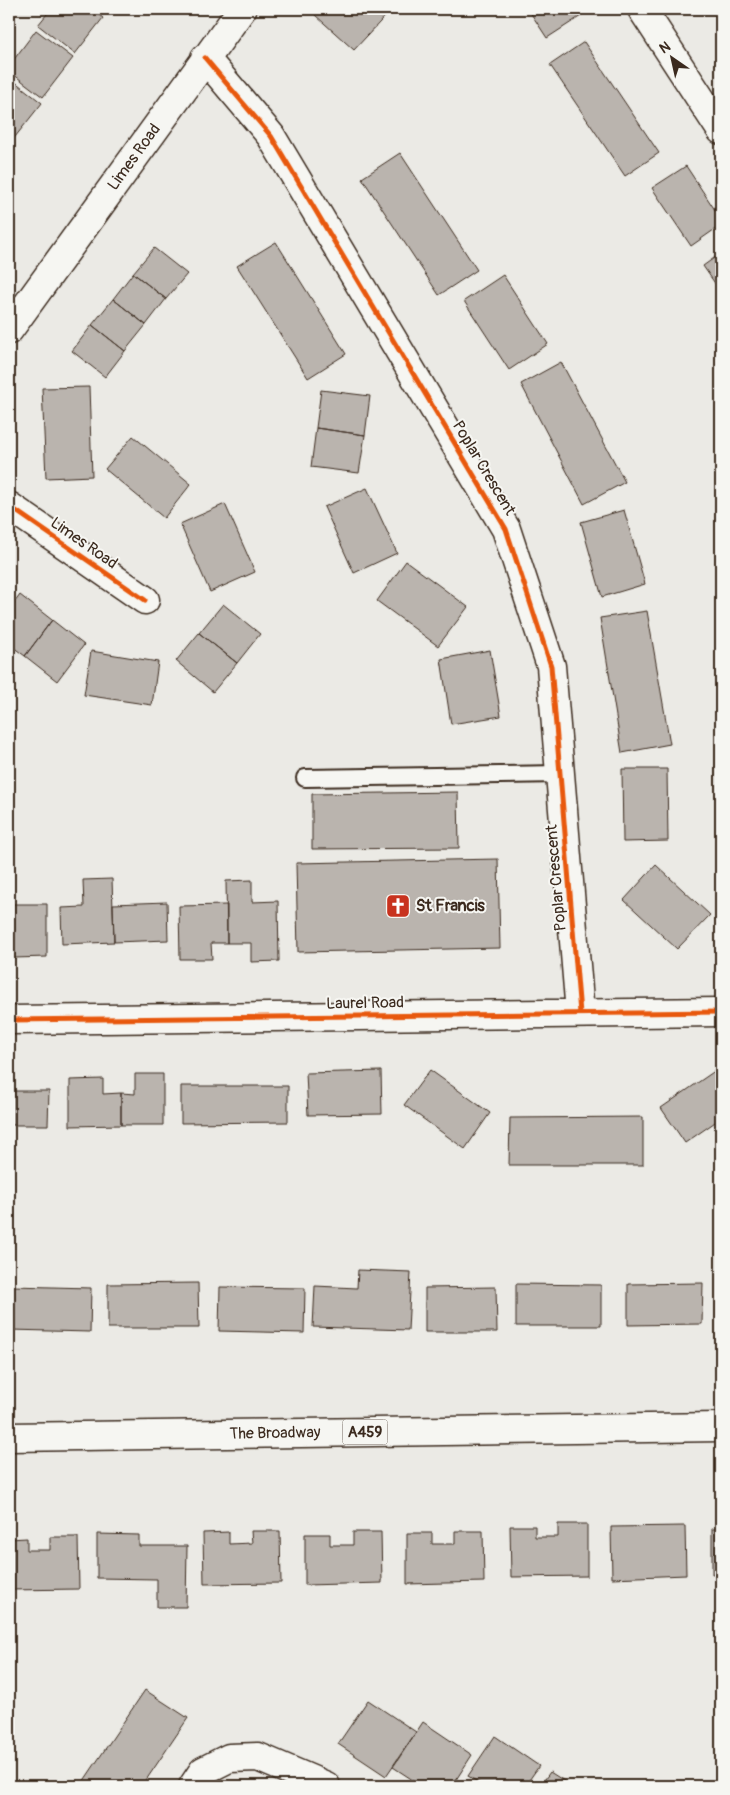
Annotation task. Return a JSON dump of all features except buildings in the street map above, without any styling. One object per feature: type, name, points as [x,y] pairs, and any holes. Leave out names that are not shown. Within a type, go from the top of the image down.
[{"type":"street","name":"Limes Road","points":[[9,330],[242,9]]},
{"type":"street","points":[[642,9],[721,130]]},
{"type":"street","name":"Poplar Crescent","points":[[205,58],[271,136],[506,529],[551,666],[580,1013]]},
{"type":"street","name":"Limes Road","points":[[9,506],[145,600]]},
{"type":"street","name":"Laurel Road","points":[[9,1020],[721,1012]]},
{"type":"street","name":"The Broadway","points":[[9,1437],[721,1427]]},
{"type":"street","points":[[193,1786],[203,1771],[229,1758],[258,1757],[326,1786]]},
{"type":"lane","points":[[305,778],[560,774]]},
{"type":"cycle path","points":[[205,58],[271,136],[506,529],[551,666],[580,1013]]},
{"type":"cycle path","points":[[9,506],[145,600]]},
{"type":"cycle path","points":[[9,1020],[721,1012]]},
{"type":"place","name":"St Francis","points":[[398,906]]}]
